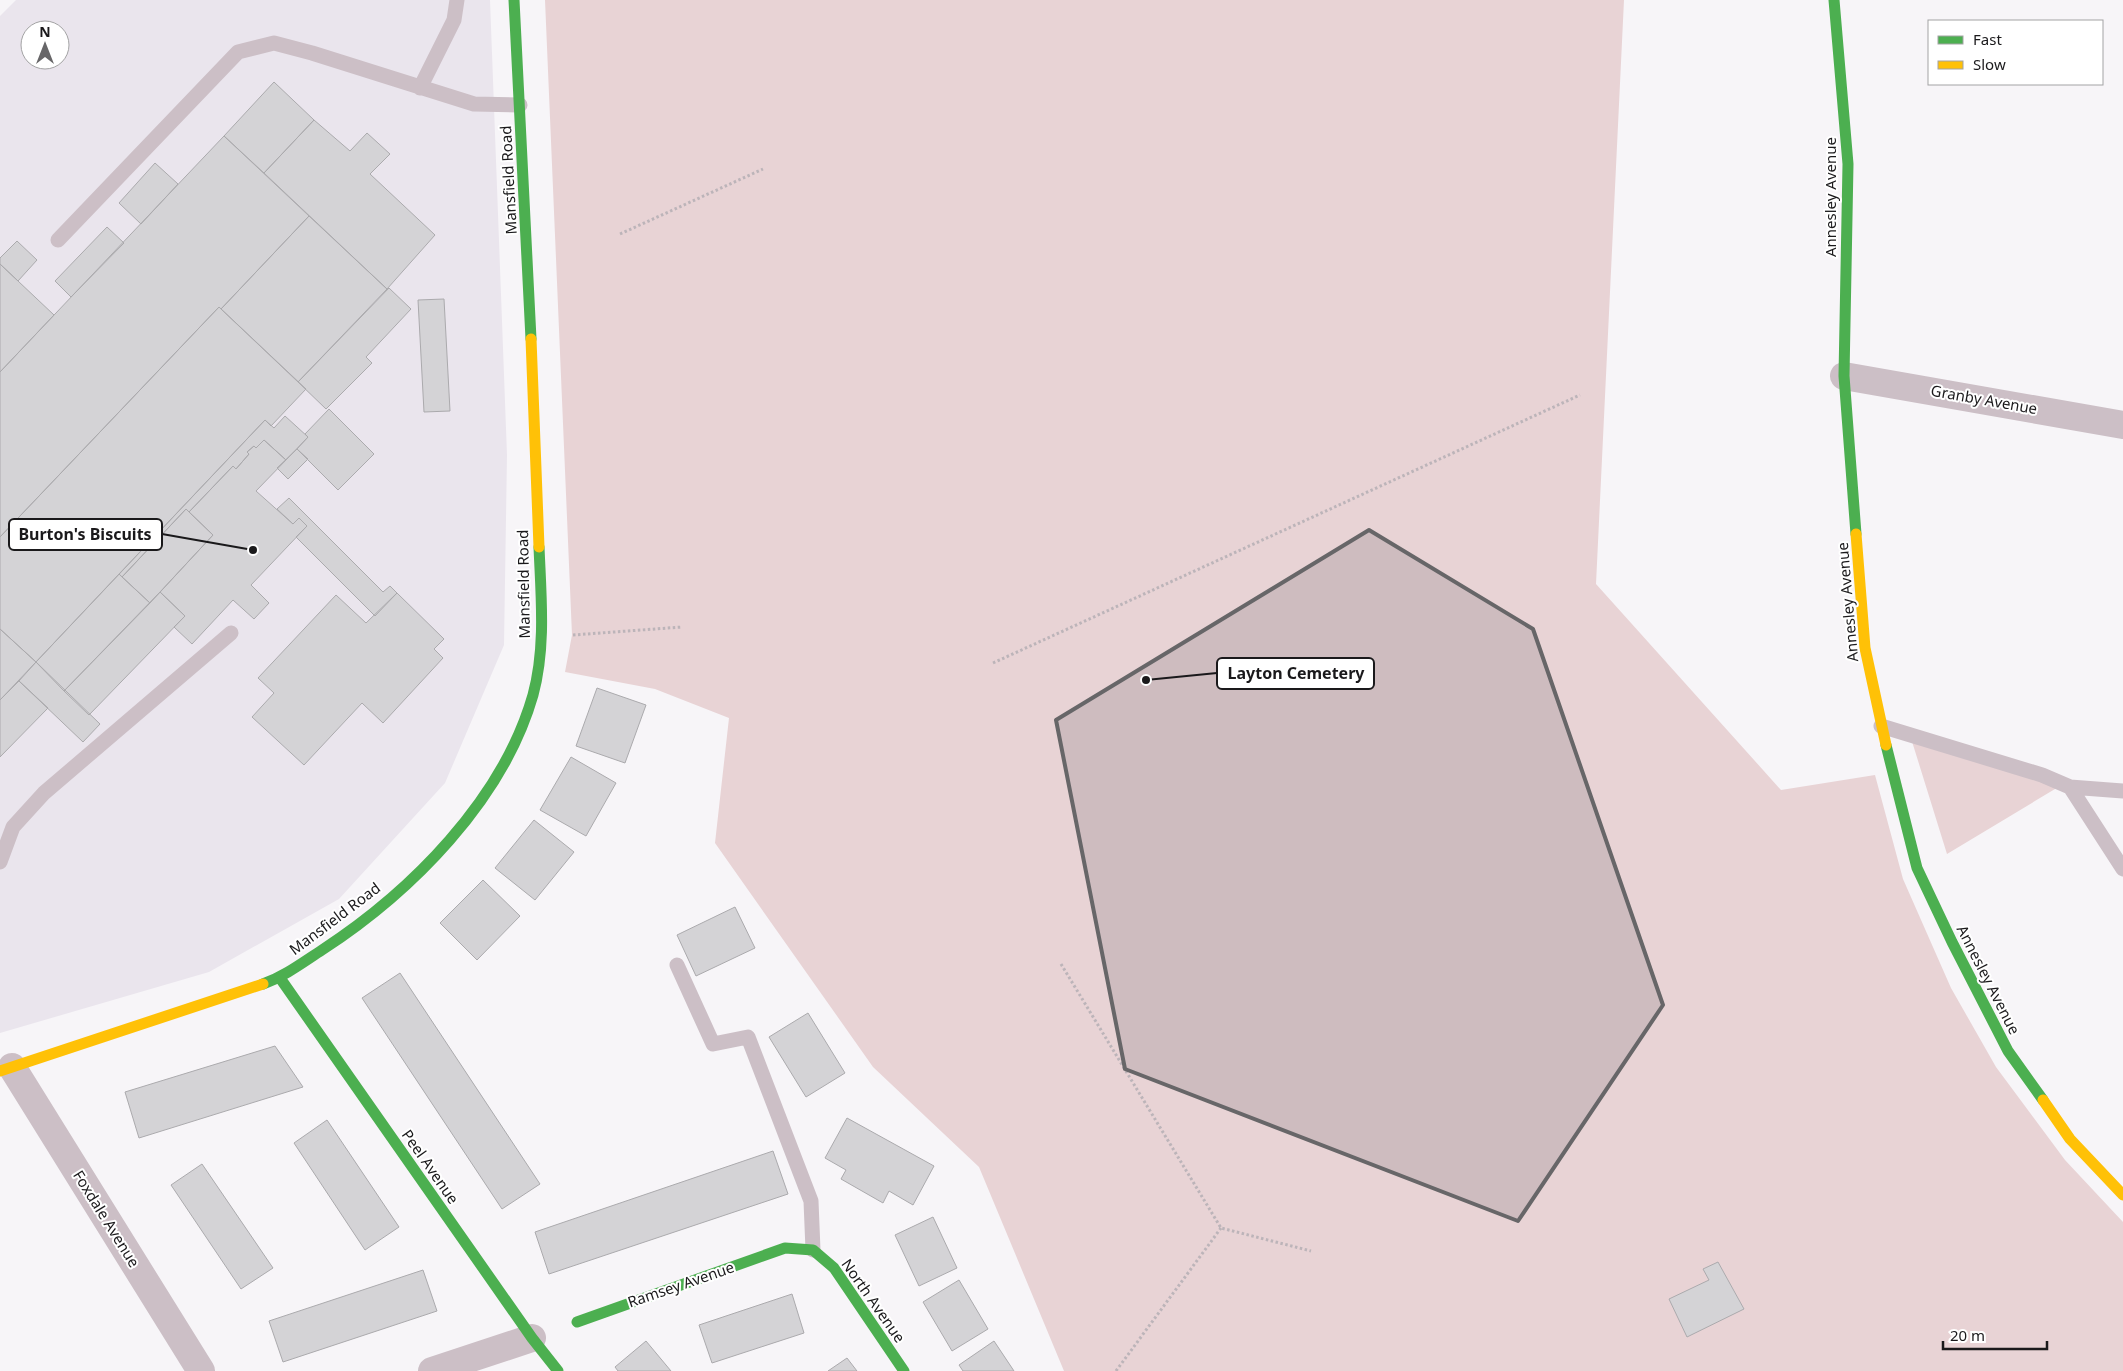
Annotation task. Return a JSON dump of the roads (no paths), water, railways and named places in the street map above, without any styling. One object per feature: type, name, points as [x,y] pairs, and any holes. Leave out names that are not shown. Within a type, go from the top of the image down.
[{"type":"street","name":"Mansfield Road","points":[[6,1069],[280,978],[342,937],[398,891],[446,844],[485,794],[514,746],[533,694],[542,636],[529,274],[514,0]]},
{"type":"street","name":"Annesley Avenue","points":[[1834,0],[1848,164],[1844,376],[1865,648],[1881,726],[1917,868],[1952,942],[2008,1051],[2070,1139],[2120,1187]]},
{"type":"street","name":"Granby Avenue","points":[[1844,376],[2123,425]]},
{"type":"street","name":"Peel Avenue","points":[[280,978],[532,1338],[558,1371]]},
{"type":"street","name":"Foxdale Avenue","points":[[6,1069],[201,1371]]},
{"type":"street","name":"Ramsey Avenue","points":[[577,1322],[785,1248],[813,1250]]},
{"type":"street","name":"North Avenue","points":[[813,1250],[834,1268],[904,1371]]},
{"type":"street","points":[[432,1371],[532,1338]]},
{"type":"lane","points":[[420,88],[454,20],[457,0]]},
{"type":"lane","points":[[58,240],[238,52],[274,43],[312,53],[474,104],[520,105]]},
{"type":"lane","points":[[0,862],[13,827],[44,792],[231,633]]},
{"type":"lane","points":[[1881,726],[2042,775],[2070,787],[2123,791]]},
{"type":"lane","points":[[2070,787],[2123,868]]},
{"type":"lane","points":[[677,965],[713,1044],[748,1037],[811,1201],[813,1250]]},
{"type":"place","name":"Burton's Biscuits","points":[[253,550]]},
{"type":"place","name":"Layton Cemetery","points":[[1146,680]]}]
